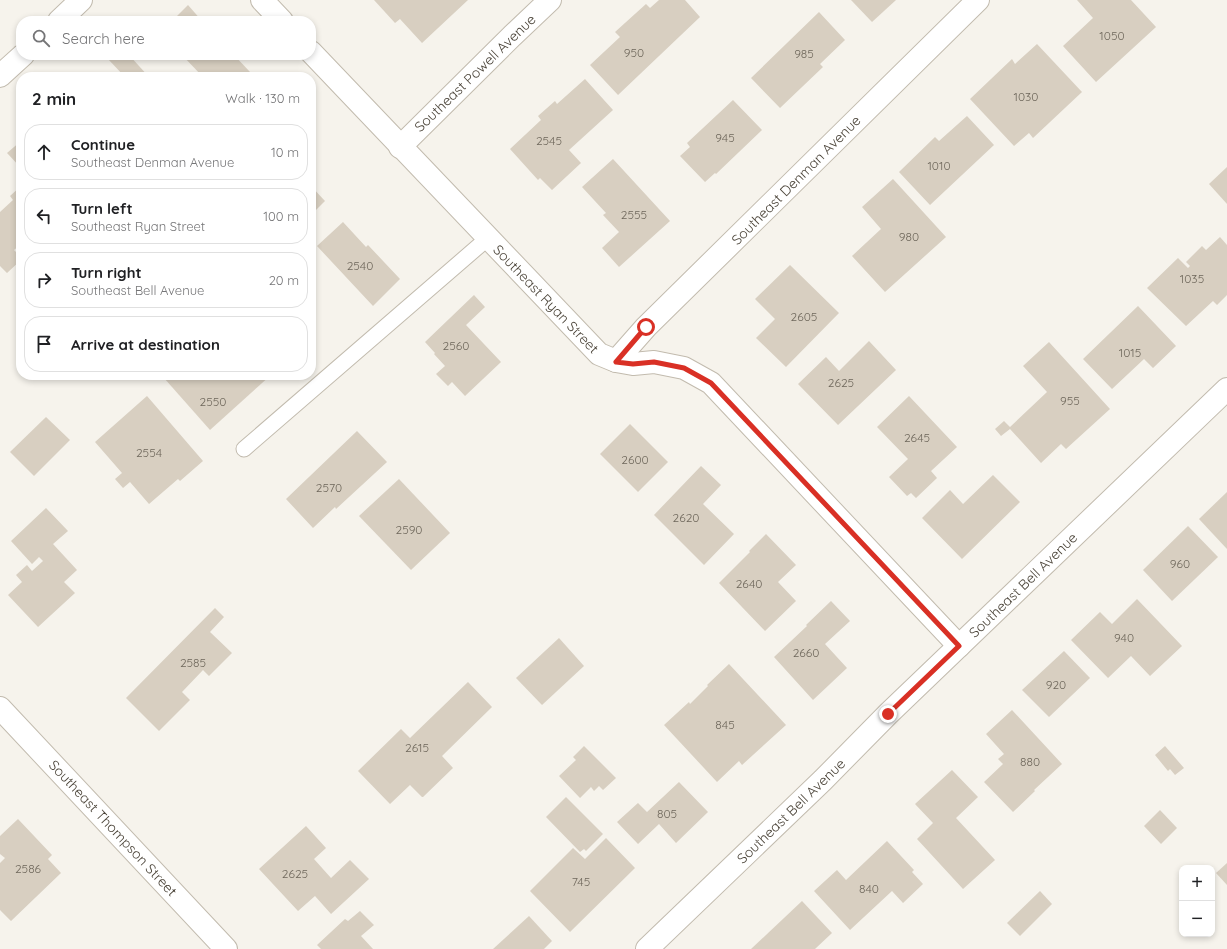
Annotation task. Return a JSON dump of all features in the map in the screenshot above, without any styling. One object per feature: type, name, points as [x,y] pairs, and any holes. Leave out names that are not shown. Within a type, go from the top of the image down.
[{"type":"street","points":[[64,16],[81,0]]},
{"type":"street","points":[[262,0],[277,16]]},
{"type":"street","name":"Southeast Powell Avenue","points":[[400,146],[550,0]]},
{"type":"street","name":"Southeast Denman Avenue","points":[[616,362],[646,327],[978,0]]},
{"type":"street","name":"Southeast Ryan Street","points":[[316,57],[599,354],[616,362],[633,364],[654,362],[684,368],[711,383],[959,646]]},
{"type":"street","points":[[0,76],[17,60]]},
{"type":"street","name":"Southeast Bell Avenue","points":[[647,949],[818,786],[888,714],[1227,389]]},
{"type":"street","name":"Southeast Thompson Street","points":[[0,708],[226,949]]},
{"type":"lane","points":[[244,449],[488,238]]},
{"type":"building","points":[[374,0],[468,0],[422,43],[400,19],[395,23]]},
{"type":"building","points":[[659,0],[685,0],[700,17],[618,95],[590,65],[620,37],[615,32],[646,4],[650,8]]},
{"type":"building","points":[[851,0],[896,0],[872,22]]},
{"type":"building","points":[[1077,0],[1131,0],[1156,27],[1096,82],[1063,46],[1093,18]]},
{"type":"building","points":[[188,5],[198,16],[177,16]]},
{"type":"building","points":[[819,12],[845,40],[820,64],[823,67],[780,108],[751,78]]},
{"type":"building","points":[[1037,44],[1082,92],[1033,138],[1029,133],[1014,146],[970,99],[1012,59],[1015,64]]},
{"type":"building","points":[[109,60],[134,60],[144,72],[120,72]]},
{"type":"building","points":[[187,60],[239,60],[250,72],[198,72]]},
{"type":"building","points":[[585,79],[613,110],[569,150],[581,163],[552,190],[540,178],[538,180],[510,149],[541,120],[538,116],[555,101],[557,104]]},
{"type":"building","points":[[733,100],[762,130],[716,174],[715,173],[705,182],[680,156],[690,147],[687,143]]},
{"type":"building","points":[[967,116],[994,145],[930,205],[899,172],[935,137],[939,141]]},
{"type":"building","points":[[16,145],[16,163],[7,153]]},
{"type":"building","points":[[613,159],[670,221],[619,267],[602,248],[619,232],[603,215],[606,213],[582,187]]},
{"type":"building","points":[[1227,167],[1227,204],[1209,184]]},
{"type":"building","points":[[893,179],[946,237],[885,292],[852,256],[881,229],[862,207]]},
{"type":"building","points":[[16,191],[16,248],[14,250],[16,252],[16,265],[7,273],[0,266],[0,212],[13,200],[10,196]]},
{"type":"building","points":[[316,191],[325,201],[316,210]]},
{"type":"building","points":[[343,222],[366,247],[368,245],[400,279],[373,306],[317,246]]},
{"type":"building","points":[[1220,237],[1227,245],[1227,295],[1217,305],[1213,301],[1186,326],[1147,288],[1178,258],[1188,268],[1190,266],[1186,262],[1202,246],[1206,250]]},
{"type":"building","points":[[790,265],[839,313],[786,367],[756,338],[775,319],[755,299]]},
{"type":"building","points":[[474,295],[485,307],[466,325],[501,362],[465,396],[452,382],[448,386],[436,374],[445,366],[425,342]]},
{"type":"building","points":[[1138,306],[1176,346],[1153,368],[1144,359],[1112,389],[1083,359]]},
{"type":"building","points":[[869,341],[896,370],[838,425],[798,384],[826,357],[839,371]]},
{"type":"building","points":[[1049,342],[1110,409],[1066,449],[1061,444],[1041,463],[1010,429],[1001,436],[995,429],[1004,421],[1010,427],[1047,392],[1023,366]]},
{"type":"building","points":[[166,380],[265,380],[210,430]]},
{"type":"building","points":[[147,396],[203,461],[180,481],[178,479],[149,504],[130,482],[123,488],[115,479],[122,473],[95,442]]},
{"type":"building","points":[[909,396],[957,447],[931,471],[937,478],[916,498],[911,493],[907,496],[889,477],[908,459],[877,427]]},
{"type":"building","points":[[46,417],[70,440],[34,476],[10,452]]},
{"type":"building","points":[[630,424],[668,462],[638,492],[600,454]]},
{"type":"building","points":[[357,431],[387,462],[313,528],[286,499]]},
{"type":"building","points":[[701,466],[721,485],[703,504],[734,534],[704,565],[654,515]]},
{"type":"building","points":[[993,475],[1020,502],[962,559],[922,518],[950,490],[963,504]]},
{"type":"building","points":[[399,479],[450,533],[411,570],[359,516]]},
{"type":"building","points":[[1227,492],[1227,549],[1199,519]]},
{"type":"building","points":[[46,508],[68,531],[53,544],[77,570],[64,582],[75,593],[38,627],[8,595],[22,582],[16,575],[27,565],[32,571],[43,561],[39,557],[32,564],[11,541]]},
{"type":"building","points":[[1188,526],[1218,557],[1172,601],[1143,570]]},
{"type":"building","points":[[766,534],[796,565],[778,582],[796,601],[765,631],[719,583]]},
{"type":"building","points":[[1137,599],[1182,646],[1150,676],[1131,656],[1108,678],[1071,640],[1100,612],[1112,624]]},
{"type":"building","points":[[831,601],[850,621],[825,644],[847,668],[813,700],[774,657]]},
{"type":"building","points":[[215,608],[224,617],[210,632],[232,653],[209,676],[203,670],[182,692],[190,700],[159,731],[126,698]]},
{"type":"building","points":[[559,638],[584,666],[542,705],[516,678]]},
{"type":"building","points":[[1064,651],[1090,678],[1049,717],[1022,690]]},
{"type":"building","points":[[729,664],[786,725],[742,765],[739,761],[717,782],[664,725],[689,702],[690,704]]},
{"type":"building","points":[[468,682],[492,707],[442,756],[453,768],[423,797],[410,785],[390,804],[358,771],[401,729],[410,738]]},
{"type":"building","points":[[1012,710],[1062,764],[1013,812],[984,782],[1003,764],[998,759],[1004,754],[986,734]]},
{"type":"building","points":[[584,746],[616,778],[603,790],[599,786],[594,791],[591,787],[580,798],[559,776],[576,760],[573,757]]},
{"type":"building","points":[[1165,746],[1184,768],[1175,775],[1170,769],[1168,771],[1155,755]]},
{"type":"building","points":[[952,770],[978,797],[956,818],[995,860],[963,889],[917,839],[933,823],[915,804]]},
{"type":"building","points":[[679,782],[708,812],[676,843],[659,824],[638,844],[617,822],[638,803],[647,812]]},
{"type":"building","points":[[566,797],[603,834],[586,851],[584,849],[580,852],[546,817]]},
{"type":"building","points":[[1160,810],[1177,828],[1161,844],[1144,826]]},
{"type":"building","points":[[18,819],[52,855],[48,859],[61,873],[11,921],[0,910],[0,863],[5,858],[0,854],[0,836]]},
{"type":"building","points":[[306,826],[326,848],[314,859],[331,878],[350,860],[369,879],[331,914],[315,896],[298,911],[259,869]]},
{"type":"building","points":[[606,838],[635,868],[570,932],[530,891],[573,848],[585,859]]},
{"type":"building","points":[[887,841],[914,870],[912,872],[923,884],[903,903],[892,891],[850,930],[814,891],[837,870],[846,880]]},
{"type":"building","points":[[1227,863],[1227,885],[1216,873]]},
{"type":"building","points":[[1040,891],[1052,904],[1020,936],[1007,923]]},
{"type":"building","points":[[802,901],[832,933],[815,949],[751,949]]},
{"type":"building","points":[[360,911],[374,925],[361,936],[373,949],[321,949],[317,945],[345,919],[348,921]]},
{"type":"building","points":[[529,916],[552,941],[544,949],[493,949]]},
{"type":"route","points":[[646,327],[616,362],[633,364],[654,362],[684,368],[711,383],[959,646],[888,714]]}]
